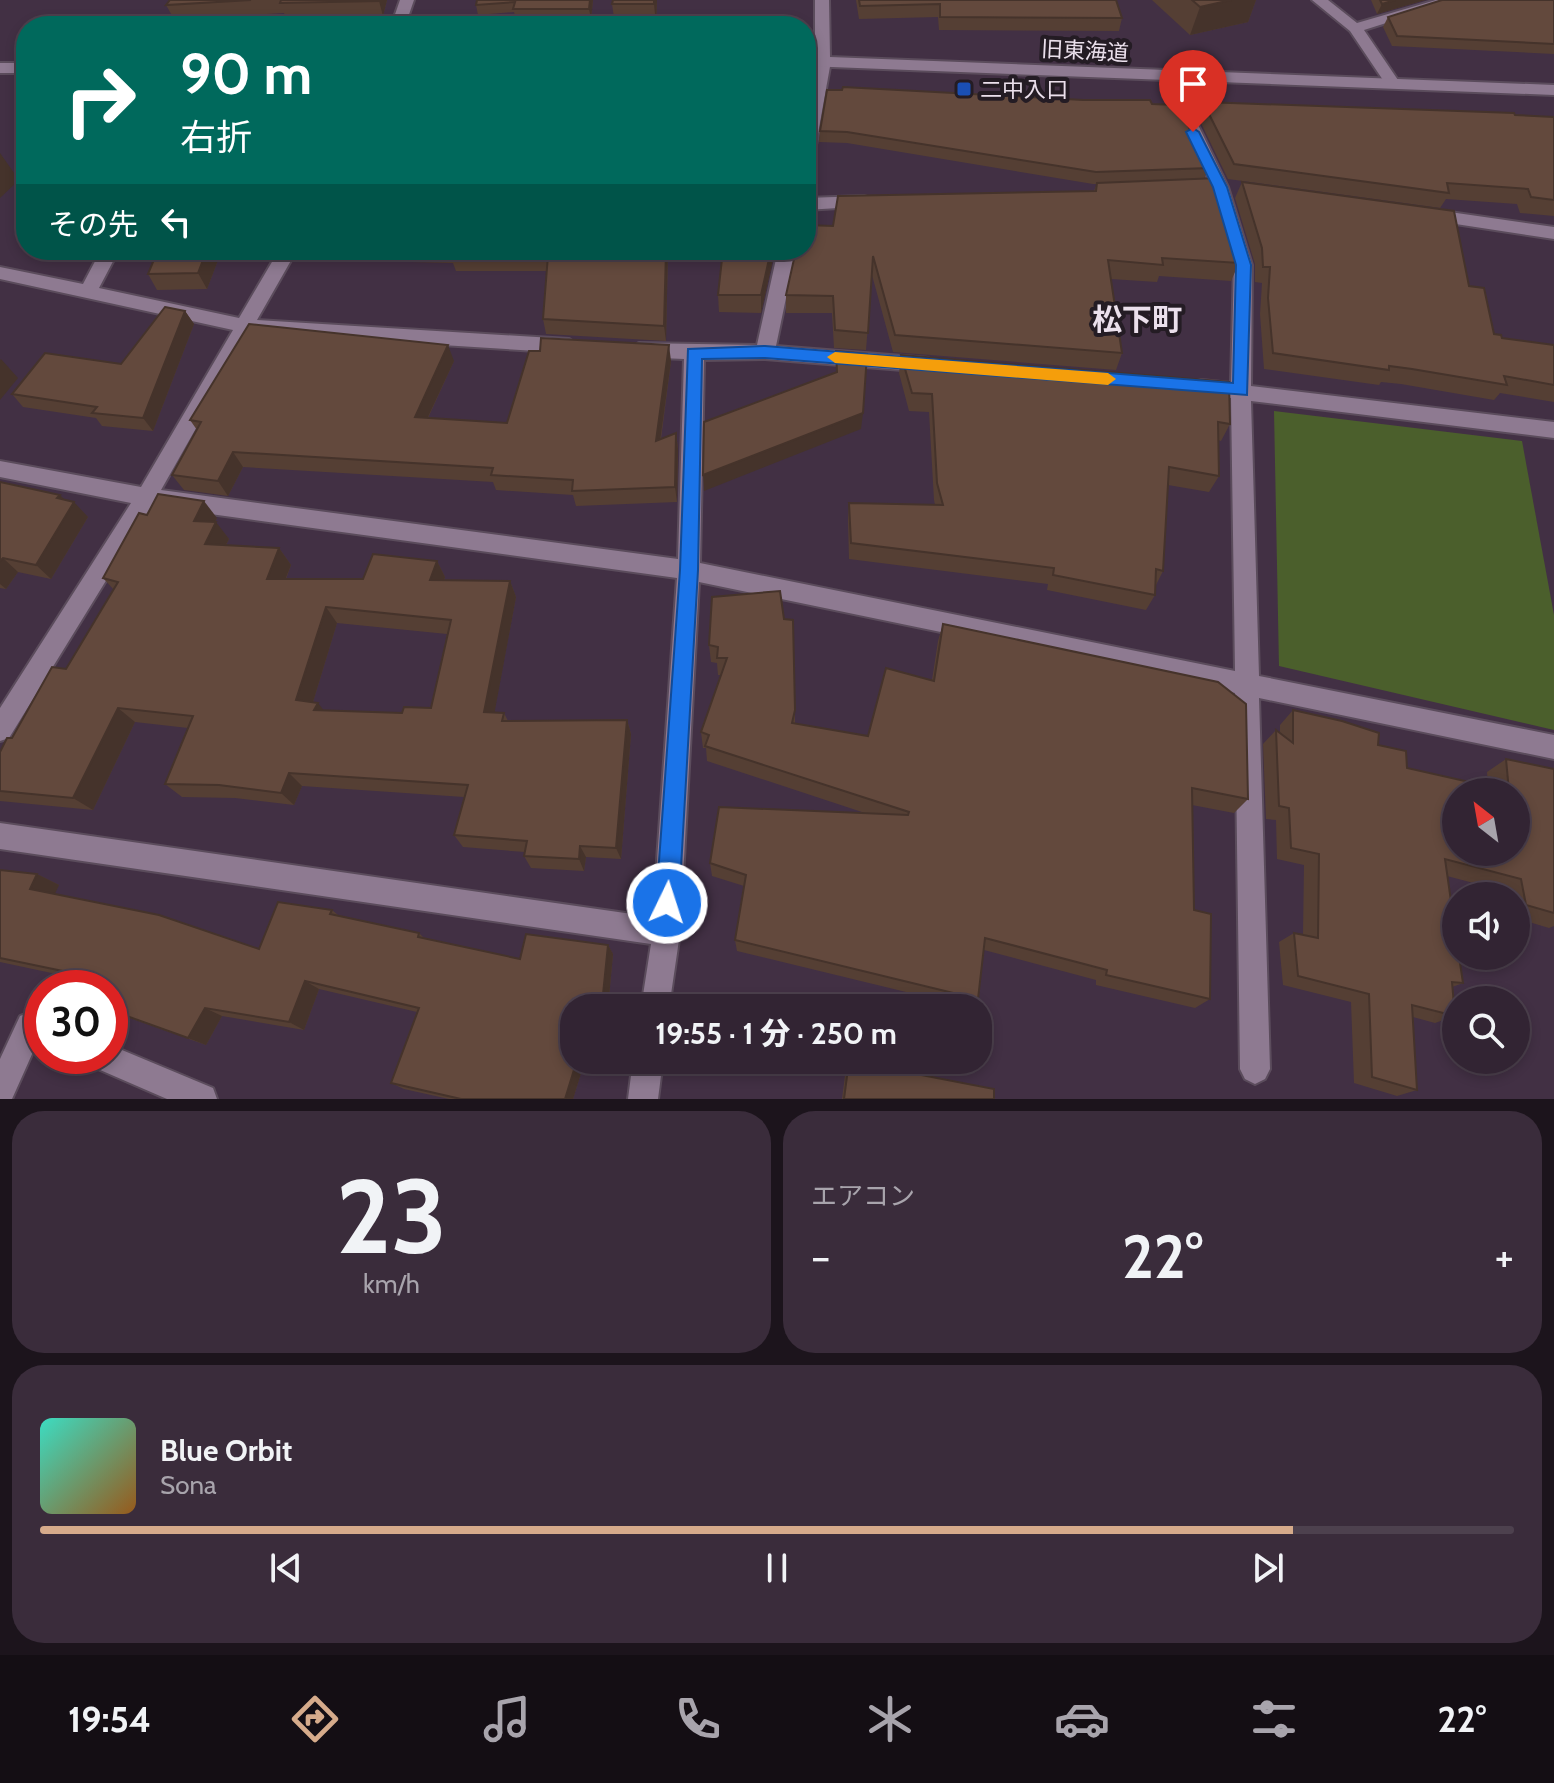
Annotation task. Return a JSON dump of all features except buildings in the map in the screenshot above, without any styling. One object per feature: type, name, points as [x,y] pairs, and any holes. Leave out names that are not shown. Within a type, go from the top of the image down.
[{"type":"street","points":[[816,52],[822,0]]},
{"type":"street","points":[[1319,0],[1355,28],[1392,83]]},
{"type":"street","points":[[1355,28],[1452,0]]},
{"type":"street","name":"旧東海道","points":[[816,61],[1554,90]]},
{"type":"street","points":[[1167,77],[1243,265],[1241,390],[1255,1069]]},
{"type":"street","points":[[1212,187],[1243,189]]},
{"type":"street","points":[[816,204],[886,201]]},
{"type":"street","points":[[1412,212],[1554,233]]},
{"type":"street","points":[[88,292],[105,260]]},
{"type":"street","points":[[0,730],[146,497],[282,260]]},
{"type":"street","points":[[765,352],[785,260]]},
{"type":"street","points":[[0,273],[246,326],[586,347]]},
{"type":"street","points":[[617,349],[694,353],[765,352],[955,367]]},
{"type":"street","points":[[657,994],[666,933],[689,570],[694,353]]},
{"type":"street","points":[[1178,385],[1241,390],[1554,430]]},
{"type":"street","points":[[0,469],[146,497],[689,570],[1554,747]]},
{"type":"street","points":[[0,836],[666,933]]},
{"type":"street","points":[[0,1092],[24,1039]]},
{"type":"street","points":[[128,1067],[202,1099]]},
{"type":"street","points":[[643,1099],[646,1074]]},
{"type":"green space","points":[[1274,411],[1522,441],[1554,615],[1554,730],[1279,666]]},
{"type":"slow traffic","points":[[835,357],[1108,379]]},
{"type":"place","name":"二中入口","points":[[964,89]]},
{"type":"district","name":"松下町","points":[[1137,319]]},
{"type":"route","points":[[667,903],[689,570],[694,353],[765,352],[1241,390],[1243,265],[1220,187],[1193,132]]}]
